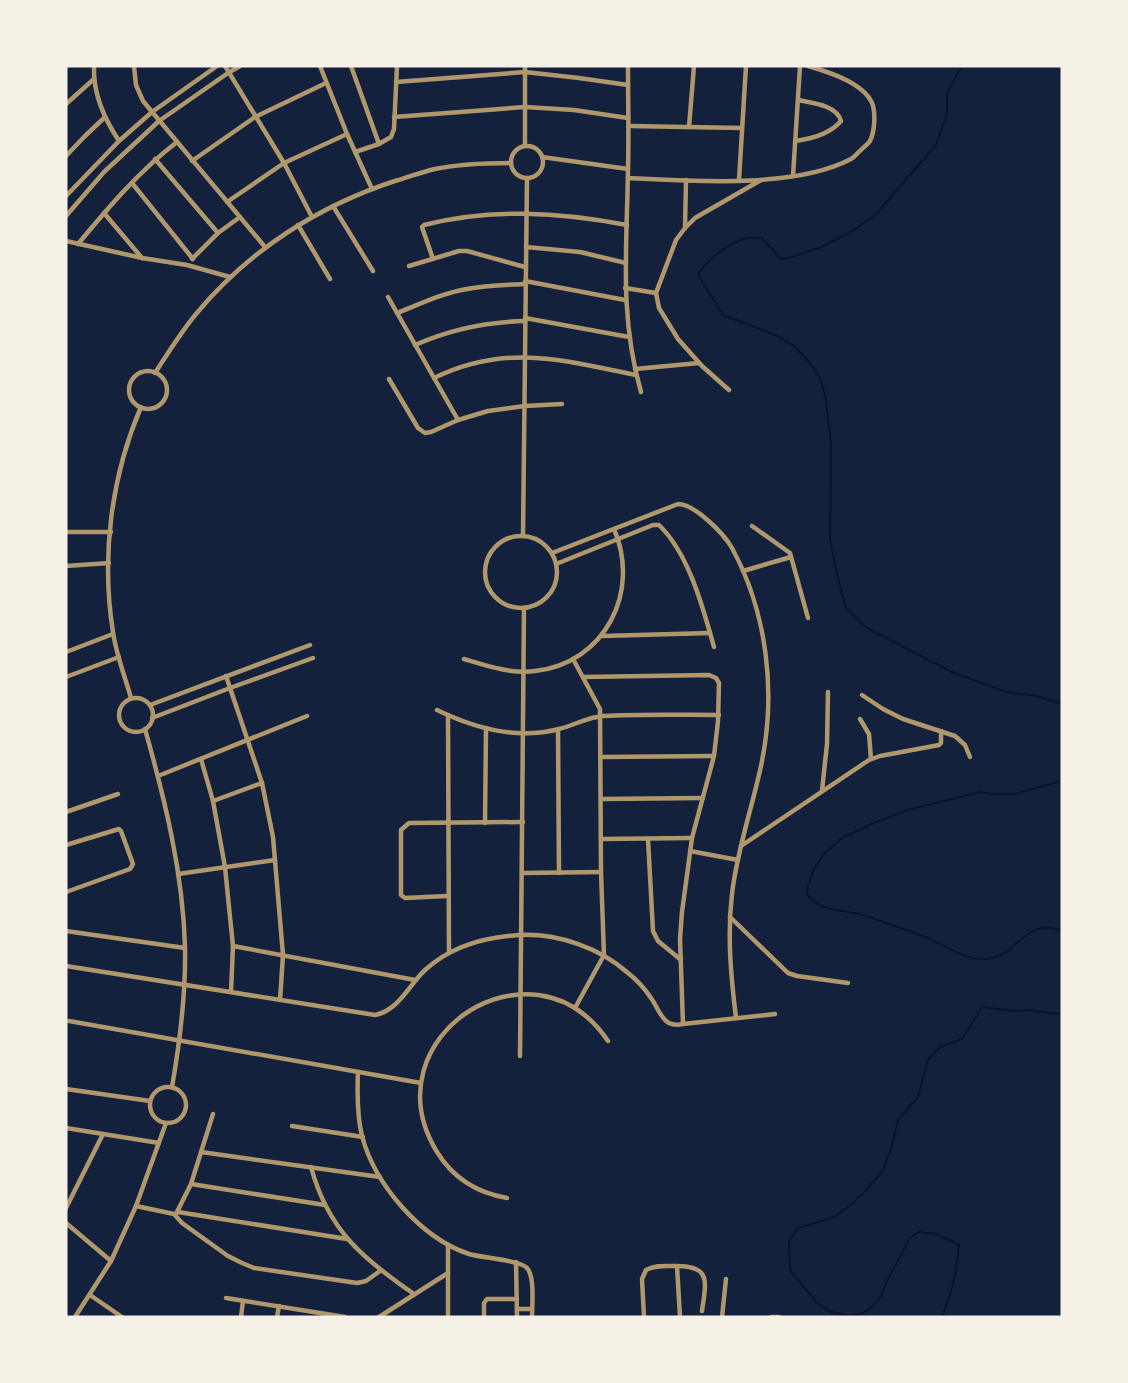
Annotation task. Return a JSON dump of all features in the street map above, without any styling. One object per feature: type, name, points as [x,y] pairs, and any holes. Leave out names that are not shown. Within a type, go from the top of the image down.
[{"type":"street","points":[[94,66],[94,79],[104,118],[118,141]]},
{"type":"street","points":[[134,66],[136,85],[143,101],[265,247]]},
{"type":"street","points":[[66,196],[118,141],[152,112],[217,66]]},
{"type":"street","points":[[225,66],[284,163],[312,217]]},
{"type":"street","points":[[66,216],[104,172],[159,121],[240,66]]},
{"type":"street","points":[[320,66],[347,134],[372,189]]},
{"type":"street","points":[[351,66],[380,144]]},
{"type":"street","points":[[355,152],[380,144],[391,137],[394,129],[397,66]]},
{"type":"street","points":[[526,66],[526,146]]},
{"type":"street","points":[[628,66],[629,126],[625,300],[629,337],[641,392]]},
{"type":"street","points":[[689,127],[694,66]]},
{"type":"street","points":[[739,180],[746,66]]},
{"type":"street","points":[[793,176],[800,66]]},
{"type":"street","points":[[628,178],[686,180],[763,179],[819,171],[852,159],[870,141],[874,124],[874,108],[866,94],[849,81],[808,66]]},
{"type":"street","points":[[396,82],[526,72],[628,85]]},
{"type":"street","points":[[66,104],[94,79]]},
{"type":"street","points":[[192,161],[255,117],[326,83]]},
{"type":"street","points":[[795,141],[823,133],[836,127],[841,121],[840,116],[829,108],[798,100]]},
{"type":"street","points":[[394,117],[525,107],[574,110],[628,118]]},
{"type":"street","points":[[66,156],[104,118]]},
{"type":"street","points":[[629,126],[742,128]]},
{"type":"street","points":[[227,202],[284,163],[347,134]]},
{"type":"street","points":[[78,244],[104,213],[155,159],[177,142]]},
{"type":"street","points":[[526,146],[536,149],[542,157],[543,163],[535,176],[527,178],[516,174],[511,167],[511,158],[516,150],[526,146]]},
{"type":"street","points":[[542,157],[628,169]]},
{"type":"street","points":[[155,159],[218,234]]},
{"type":"street","points":[[155,373],[196,313],[230,277],[265,247],[312,217],[372,189],[434,169],[468,164],[511,162]]},
{"type":"street","points":[[522,536],[527,178]]},
{"type":"street","points":[[729,390],[698,363],[678,338],[662,313],[656,293],[676,240],[685,228],[695,218],[763,179]]},
{"type":"street","points":[[685,228],[686,180]]},
{"type":"street","points":[[132,183],[193,258]]},
{"type":"street","points":[[333,206],[373,271]]},
{"type":"street","points":[[104,213],[142,258]]},
{"type":"street","points":[[433,259],[422,229],[424,225],[480,215],[526,213],[578,217],[627,225]]},
{"type":"street","points":[[187,264],[218,234],[240,217]]},
{"type":"street","points":[[298,226],[330,279]]},
{"type":"street","points":[[66,241],[142,258],[187,264],[230,277]]},
{"type":"street","points":[[526,247],[580,252],[626,263]]},
{"type":"street","points":[[409,266],[467,251],[525,267]]},
{"type":"street","points":[[397,313],[439,296],[466,289],[525,283],[625,300]]},
{"type":"street","points":[[625,288],[656,293]]},
{"type":"street","points":[[388,298],[458,420]]},
{"type":"street","points":[[415,345],[439,335],[464,328],[525,319],[629,337]]},
{"type":"street","points":[[434,378],[456,368],[479,362],[525,356],[558,360],[636,375]]},
{"type":"street","points":[[635,369],[698,363]]},
{"type":"street","points":[[143,372],[155,373],[164,381],[166,394],[164,400],[155,408],[140,407],[132,401],[130,383],[138,374],[143,372]]},
{"type":"street","points":[[388,379],[418,428],[423,432],[431,432],[458,420],[488,411],[562,404]]},
{"type":"street","points":[[131,698],[113,634],[109,605],[109,563],[115,495],[123,457],[140,407]]},
{"type":"street","points":[[552,553],[678,504],[683,504],[690,507],[723,534],[743,571],[755,603],[762,636],[768,698],[762,759],[738,860],[730,917],[730,963],[736,1018]]},
{"type":"street","points":[[556,564],[653,525],[660,526],[680,555],[692,579],[702,604],[714,647]]},
{"type":"street","points":[[752,526],[786,549],[791,557],[808,618]]},
{"type":"street","points":[[464,660],[499,669],[524,672],[550,668],[573,659],[587,650],[602,636],[614,613],[622,585],[622,556],[614,529]]},
{"type":"street","points":[[66,532],[111,532]]},
{"type":"street","points":[[522,536],[538,540],[552,553],[556,564],[557,576],[550,593],[541,602],[524,608],[506,605],[496,598],[489,588],[485,570],[490,553],[498,544],[509,538],[522,536]]},
{"type":"street","points":[[743,571],[791,557]]},
{"type":"street","points":[[66,566],[109,563]]},
{"type":"street","points":[[520,1056],[524,608]]},
{"type":"street","points":[[602,636],[710,633]]},
{"type":"street","points":[[66,652],[113,634]]},
{"type":"street","points":[[150,705],[310,646]]},
{"type":"street","points":[[66,677],[119,657]]},
{"type":"street","points":[[152,718],[313,658]]},
{"type":"street","points":[[573,659],[599,704],[604,954],[575,1008]]},
{"type":"street","points":[[584,677],[712,675],[719,682],[719,715],[714,756],[692,838],[682,912],[680,939],[683,1024]]},
{"type":"street","points":[[226,676],[262,783],[273,837],[283,955],[280,1000]]},
{"type":"street","points":[[822,791],[827,744],[828,692]]},
{"type":"street","points":[[862,695],[903,719],[959,739],[967,749],[970,757]]},
{"type":"street","points":[[131,698],[142,699],[150,705],[152,718],[144,729],[139,731],[128,730],[120,721],[118,716],[122,705],[131,698]]},
{"type":"street","points":[[437,710],[486,728],[524,733],[558,729],[600,716],[719,715]]},
{"type":"street","points":[[448,715],[449,953]]},
{"type":"street","points":[[158,776],[307,716]]},
{"type":"street","points":[[860,719],[870,734],[871,759]]},
{"type":"street","points":[[485,823],[486,728]]},
{"type":"street","points":[[144,729],[169,823],[184,925],[184,985],[180,1040],[172,1087]]},
{"type":"street","points":[[558,729],[559,873]]},
{"type":"street","points":[[741,846],[871,759],[938,746],[941,743],[941,731]]},
{"type":"street","points":[[600,758],[714,756]]},
{"type":"street","points":[[201,759],[213,801],[225,867],[233,946],[231,992]]},
{"type":"street","points":[[213,801],[262,783]]},
{"type":"street","points":[[66,812],[118,794]]},
{"type":"street","points":[[601,799],[703,798]]},
{"type":"street","points":[[448,896],[405,898],[402,896],[403,828],[409,823],[523,822]]},
{"type":"street","points":[[66,845],[119,829],[122,832],[134,864],[130,869],[66,892]]},
{"type":"street","points":[[601,839],[692,838]]},
{"type":"street","points":[[648,839],[652,928],[658,940],[681,960]]},
{"type":"street","points":[[690,851],[738,860]]},
{"type":"street","points":[[178,874],[275,860]]},
{"type":"street","points":[[522,873],[601,872]]},
{"type":"street","points":[[730,917],[788,973],[848,983]]},
{"type":"street","points":[[66,932],[185,948]]},
{"type":"street","points":[[66,966],[375,1015],[390,1009],[415,980],[449,953],[478,942],[521,935],[557,939],[604,954],[637,981],[652,999],[666,1021],[672,1024],[775,1014]]},
{"type":"street","points":[[233,946],[415,980]]},
{"type":"street","points":[[508,1198],[490,1194],[459,1178],[440,1157],[430,1141],[421,1104],[421,1083],[434,1048],[444,1032],[458,1018],[482,1003],[501,997],[521,995],[550,998],[575,1008],[591,1021],[608,1041]]},
{"type":"street","points":[[69,1021],[421,1083]]},
{"type":"street","points":[[358,1072],[358,1116],[370,1157],[380,1177],[399,1203],[421,1226],[448,1245],[488,1259],[516,1262],[527,1268],[531,1275],[532,1317]]},
{"type":"street","points":[[172,1087],[182,1093],[185,1098],[186,1110],[178,1120],[166,1123],[160,1121],[152,1113],[150,1101],[160,1088],[172,1087]]},
{"type":"street","points":[[66,1089],[150,1101]]},
{"type":"street","points":[[177,1214],[191,1184],[213,1114]]},
{"type":"street","points":[[75,1317],[111,1261],[136,1206],[166,1123]]},
{"type":"street","points":[[292,1126],[363,1137]]},
{"type":"street","points":[[66,1128],[159,1143]]},
{"type":"street","points":[[66,1208],[103,1134]]},
{"type":"street","points":[[202,1152],[380,1177]]},
{"type":"street","points":[[311,1167],[325,1205],[347,1239],[380,1270],[414,1294]]},
{"type":"street","points":[[191,1184],[325,1205]]},
{"type":"street","points":[[136,1206],[177,1214],[347,1239]]},
{"type":"street","points":[[177,1214],[182,1223],[228,1256],[254,1268],[357,1283],[366,1281],[380,1270]]},
{"type":"street","points":[[66,1222],[111,1261]]},
{"type":"street","points":[[448,1245],[448,1317]]},
{"type":"street","points":[[516,1262],[517,1317]]},
{"type":"street","points":[[677,1266],[680,1317]]},
{"type":"street","points":[[644,1317],[642,1279],[644,1272],[652,1267],[677,1266],[695,1268],[704,1277],[702,1311]]},
{"type":"street","points":[[379,1317],[448,1273]]},
{"type":"street","points":[[722,1317],[726,1279]]},
{"type":"street","points":[[90,1295],[122,1317]]},
{"type":"street","points":[[226,1298],[279,1306],[314,1314],[345,1317]]},
{"type":"street","points":[[484,1317],[484,1303],[487,1299],[517,1299]]},
{"type":"street","points":[[241,1317],[243,1301]]},
{"type":"street","points":[[277,1317],[279,1306]]},
{"type":"street","points":[[517,1309],[532,1309]]},
{"type":"street","points":[[772,1317],[779,1317]]},
{"type":"waterway","points":[[962,66],[947,93],[947,114],[936,145],[876,214],[854,230],[822,247],[789,258],[781,259],[762,238],[746,238],[732,244],[719,253],[707,263],[698,275],[723,315],[775,335],[793,345],[810,363],[820,378],[825,395],[831,443],[830,539],[846,608],[867,628],[954,673],[1006,692],[1037,696],[1062,704]]},
{"type":"waterway","points":[[1062,781],[1014,794],[980,792],[911,809],[876,822],[842,838],[823,855],[814,869],[807,894],[818,904],[825,907],[866,916],[915,933],[971,958],[988,959],[998,956],[1030,932],[1039,929],[1049,928],[1062,931]]},
{"type":"waterway","points":[[942,1317],[954,1282],[959,1245],[937,1234],[919,1232],[910,1238],[881,1296],[873,1306],[863,1313],[851,1316],[831,1312],[816,1302],[790,1270],[789,1241],[798,1228],[835,1217],[854,1202],[882,1172],[891,1149],[898,1120],[918,1097],[928,1060],[940,1047],[962,1039],[982,1007],[1060,1014],[1062,1012]]}]
